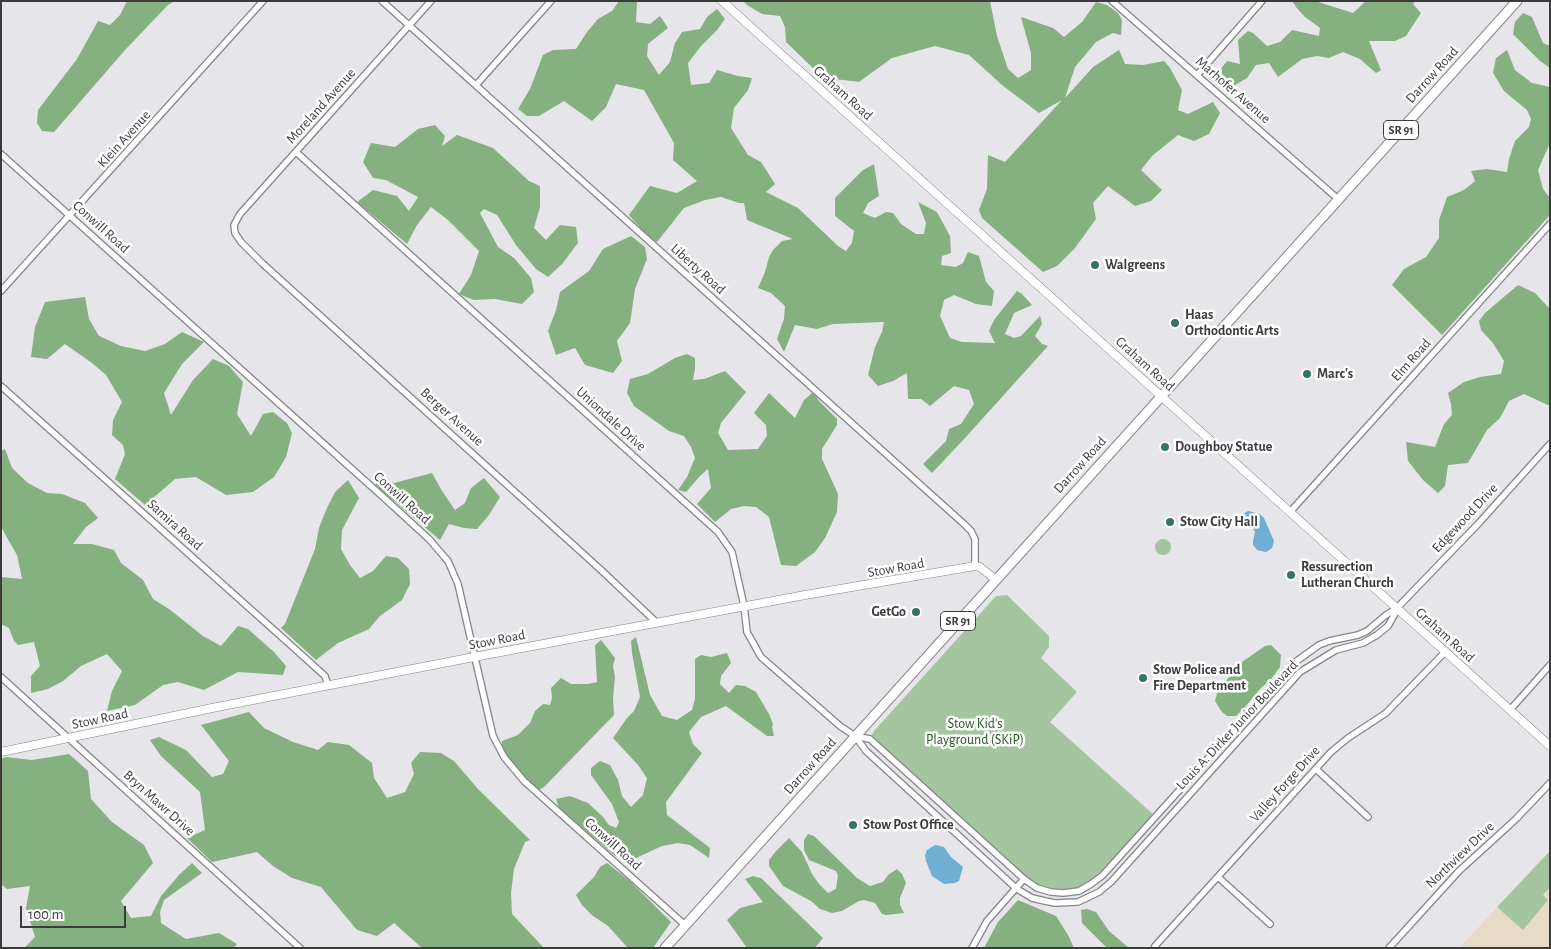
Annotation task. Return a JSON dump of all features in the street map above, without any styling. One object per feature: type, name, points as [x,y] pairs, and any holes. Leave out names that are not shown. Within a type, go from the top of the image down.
[{"type":"main road","name":"Graham Road","points":[[722,1],[1550,746]]},
{"type":"main road","name":"Darrow Road","points":[[665,948],[1517,1]]},
{"type":"main road","points":[[975,566],[980,567],[995,579]]},
{"type":"main road","name":"Stow Road","points":[[1,752],[656,622],[975,566]]},
{"type":"street","name":"Klein Avenue","points":[[1,291],[263,1]]},
{"type":"street","name":"Liberty Road","points":[[382,1],[964,524],[975,539],[975,566]]},
{"type":"street","name":"Moreland Avenue","points":[[234,229],[240,214],[431,1]]},
{"type":"street","points":[[476,85],[551,1]]},
{"type":"street","name":"Marhofer Avenue","points":[[1112,1],[1338,199]]},
{"type":"street","points":[[1197,75],[1262,1]]},
{"type":"street","name":"Uniondale Drive","points":[[296,152],[718,532],[732,552],[744,606],[747,632],[761,657],[840,726],[855,736]]},
{"type":"street","name":"Conwill Road","points":[[1,154],[435,546],[448,561],[458,584],[493,736],[500,750],[524,781],[685,925]]},
{"type":"street","name":"Elm Road","points":[[1290,512],[1550,224]]},
{"type":"street","name":"Berger Avenue","points":[[234,229],[236,237],[262,263],[552,524],[656,622]]},
{"type":"street","name":"Samira Road","points":[[1,386],[300,653],[324,676],[328,686]]},
{"type":"street","name":"Edgewood Drive","points":[[1397,608],[1462,541],[1550,444]]},
{"type":"street","name":"Louis A. Dirker Junior Boulevard","points":[[855,736],[870,739],[1024,879],[1037,888],[1051,892],[1078,891],[1102,876],[1294,663],[1319,646],[1367,631],[1397,608]]},
{"type":"street","name":"Louis A. Dirker Junior Boulevard","points":[[855,736],[866,751],[1016,889],[1032,898],[1055,903],[1078,902],[1100,892],[1134,857],[1300,672],[1336,650],[1363,642],[1377,635],[1388,626],[1397,608]]},
{"type":"street","name":"Valley Forge Drive","points":[[1155,946],[1331,752],[1348,738],[1386,713],[1445,652]]},
{"type":"street","points":[[1510,710],[1550,665]]},
{"type":"street","name":"Bryn Mawr Drive","points":[[1,676],[300,948]]},
{"type":"street","points":[[1316,769],[1368,817]]},
{"type":"street","name":"Northview Drive","points":[[1390,948],[1459,871],[1516,818],[1550,783]]},
{"type":"street","points":[[1218,877],[1270,924]]},
{"type":"street","points":[[972,948],[987,921],[1024,879]]},
{"type":"shaded area","points":[[1550,851],[1550,948],[1459,948]]},
{"type":"green space","points":[[127,1],[175,1],[168,5],[125,50],[54,132],[42,131],[37,123],[38,110],[77,59],[98,21],[110,25],[120,15]]},
{"type":"green space","points":[[619,1],[637,1],[636,22],[650,24],[660,16],[668,28],[648,44],[647,56],[659,75],[670,62],[675,43],[682,32],[700,29],[707,17],[717,9],[725,19],[688,63],[691,85],[709,83],[717,70],[752,78],[748,90],[734,108],[731,128],[748,155],[761,162],[775,184],[766,192],[798,208],[838,246],[846,251],[852,243],[854,231],[835,216],[835,198],[863,170],[874,164],[879,196],[868,203],[863,213],[875,218],[886,212],[893,213],[901,224],[916,234],[924,234],[926,223],[918,202],[937,212],[950,236],[951,253],[942,256],[941,265],[956,267],[963,263],[968,252],[979,256],[986,282],[994,291],[992,306],[976,304],[954,295],[944,300],[940,316],[950,338],[962,342],[995,343],[989,331],[994,320],[1017,291],[1032,305],[1014,313],[1005,334],[1014,338],[1021,336],[1040,316],[1042,324],[1035,336],[1042,344],[1048,346],[932,473],[923,464],[946,441],[949,429],[961,424],[974,404],[969,390],[954,386],[930,406],[921,399],[908,399],[907,373],[893,381],[878,386],[868,375],[884,322],[833,324],[817,329],[795,325],[784,352],[777,339],[784,319],[785,306],[771,293],[758,288],[773,250],[782,241],[793,239],[747,220],[744,203],[721,197],[705,200],[684,208],[657,242],[648,237],[629,215],[650,186],[677,193],[697,181],[673,160],[674,143],[644,90],[616,84],[606,107],[592,121],[564,101],[539,116],[527,116],[518,109],[530,89],[543,55],[553,50],[576,49],[598,19],[612,11]]},
{"type":"green space","points":[[743,1],[990,1],[997,36],[1008,69],[1018,78],[1031,70],[1031,53],[1021,17],[1053,28],[1064,37],[1082,22],[1096,2],[1107,5],[1118,13],[1122,20],[1121,35],[1113,33],[1096,42],[1075,67],[1065,98],[1093,67],[1119,50],[1125,64],[1143,65],[1164,61],[1182,90],[1178,110],[1188,114],[1213,102],[1220,113],[1209,134],[1194,141],[1178,135],[1152,156],[1141,170],[1162,190],[1151,201],[1135,206],[1108,186],[1093,203],[1096,219],[1075,248],[1057,266],[1043,272],[982,218],[979,210],[987,189],[988,155],[1005,162],[1062,100],[1039,113],[1002,85],[969,55],[935,46],[892,58],[859,82],[835,79],[815,70],[786,42],[785,27],[780,16],[762,14]]},
{"type":"green space","points":[[1292,1],[1315,1],[1353,13],[1366,1],[1415,1],[1413,4],[1421,13],[1406,36],[1395,41],[1369,41],[1381,70],[1376,73],[1360,59],[1343,52],[1329,58],[1317,56],[1302,59],[1278,77],[1269,63],[1256,65],[1247,78],[1235,85],[1227,82],[1220,70],[1227,61],[1240,64],[1238,40],[1248,31],[1253,33],[1267,46],[1280,42],[1292,30],[1319,36],[1320,28],[1305,17]]},
{"type":"green space","points":[[1523,13],[1532,17],[1543,43],[1550,46],[1550,68],[1540,61],[1513,34],[1515,22]]},
{"type":"green space","points":[[1507,50],[1515,70],[1532,83],[1550,87],[1550,143],[1538,170],[1543,189],[1550,198],[1550,215],[1442,335],[1392,285],[1404,269],[1426,257],[1439,238],[1439,220],[1447,197],[1464,190],[1475,181],[1471,171],[1487,169],[1507,172],[1515,141],[1529,127],[1531,119],[1527,110],[1504,91],[1493,73],[1496,58]]},
{"type":"green space","points":[[435,125],[445,136],[442,146],[457,135],[493,148],[529,181],[540,186],[540,207],[534,228],[546,240],[560,225],[576,227],[578,243],[562,264],[548,277],[536,269],[516,245],[497,215],[484,209],[480,213],[498,247],[514,258],[531,278],[534,292],[522,304],[495,299],[474,300],[459,294],[471,275],[479,251],[448,220],[431,207],[417,225],[407,244],[357,202],[373,190],[397,196],[409,211],[418,197],[386,180],[373,178],[363,162],[371,143],[395,147],[418,129]]},
{"type":"green space","points":[[631,236],[645,247],[647,259],[635,289],[630,323],[617,341],[622,361],[613,373],[585,365],[575,348],[556,355],[548,331],[560,292],[589,271],[603,249]]},
{"type":"green space","points":[[1518,285],[1535,293],[1548,307],[1550,306],[1550,406],[1524,394],[1509,401],[1500,418],[1487,430],[1468,463],[1448,465],[1445,486],[1438,493],[1423,480],[1408,461],[1406,442],[1435,447],[1444,424],[1452,415],[1448,393],[1464,382],[1480,377],[1501,374],[1504,361],[1493,343],[1481,330],[1479,321],[1485,313]]},
{"type":"green space","points":[[85,297],[89,319],[99,336],[121,346],[145,351],[165,344],[182,332],[204,342],[182,364],[164,393],[171,415],[193,380],[213,359],[229,366],[243,382],[237,414],[251,436],[263,414],[273,412],[287,423],[292,433],[286,457],[274,477],[253,492],[226,495],[196,477],[175,479],[145,505],[115,479],[125,454],[123,445],[112,435],[113,420],[122,402],[106,375],[65,344],[47,359],[31,357],[35,327],[45,302]]},
{"type":"green space","points":[[687,354],[695,358],[693,380],[704,379],[725,371],[746,392],[721,423],[718,433],[728,450],[758,449],[767,436],[766,425],[754,413],[769,393],[795,418],[804,400],[813,392],[837,419],[837,425],[822,449],[822,459],[838,494],[837,512],[825,538],[815,552],[796,566],[781,565],[769,517],[756,507],[744,506],[731,509],[715,522],[697,504],[711,488],[708,469],[686,492],[678,490],[687,477],[695,458],[691,447],[684,436],[669,431],[634,406],[627,393],[630,379],[648,374],[675,358]]},
{"type":"green space","points":[[5,449],[12,468],[28,483],[47,493],[62,494],[85,503],[98,518],[86,527],[73,544],[92,544],[114,550],[121,563],[143,580],[153,599],[203,636],[221,646],[238,626],[248,629],[274,652],[286,666],[283,675],[238,672],[204,690],[178,682],[163,685],[135,705],[107,711],[112,691],[122,671],[107,654],[81,666],[63,681],[48,689],[31,693],[31,676],[40,666],[34,642],[18,645],[14,641],[9,628],[1,624],[1,577],[22,579],[17,555],[1,527],[1,451]]},
{"type":"green space","points":[[432,473],[455,510],[465,503],[471,488],[484,478],[500,497],[489,515],[477,529],[449,524],[440,540],[375,485],[381,480],[394,483]]},
{"type":"green space","points":[[348,480],[359,498],[342,530],[341,549],[350,565],[360,578],[373,571],[386,556],[398,558],[409,569],[410,584],[402,600],[380,616],[369,629],[338,643],[316,660],[281,628],[285,624],[315,549],[319,528],[326,510],[335,492]]},
{"type":"green space","points":[[1163,539],[1169,541],[1171,547],[1169,553],[1163,555],[1157,553],[1155,547],[1157,541]]},
{"type":"green space","name":"Stow Kid's Playground (SKiP)","points":[[1007,595],[1049,636],[1049,647],[1041,658],[1077,692],[1050,722],[1155,816],[1091,884],[1063,893],[1037,888],[870,739],[874,731],[996,596]]},
{"type":"green space","points":[[636,637],[650,695],[662,716],[677,720],[692,710],[695,699],[695,659],[701,655],[711,657],[727,653],[731,663],[721,676],[720,684],[729,693],[736,685],[745,686],[756,692],[773,724],[774,736],[767,736],[726,706],[701,717],[689,732],[693,744],[702,753],[666,802],[667,815],[710,848],[709,858],[690,845],[678,843],[662,846],[636,858],[615,856],[559,808],[556,799],[570,796],[588,803],[609,825],[616,828],[619,822],[612,804],[591,775],[591,768],[600,761],[610,765],[618,780],[622,796],[631,807],[643,795],[647,778],[638,765],[613,738],[634,711],[640,697],[631,641]]},
{"type":"green space","points":[[601,640],[615,658],[613,666],[615,677],[614,715],[539,790],[516,769],[502,747],[502,741],[518,735],[530,723],[535,711],[543,704],[550,705],[552,698],[551,688],[561,678],[571,684],[597,682],[595,645]]},
{"type":"green space","points":[[1271,645],[1281,655],[1280,667],[1236,716],[1227,716],[1215,701],[1218,690],[1242,662],[1265,646]]},
{"type":"green space","points":[[249,712],[264,728],[293,742],[318,750],[328,742],[349,745],[372,763],[374,778],[387,798],[405,792],[414,774],[411,763],[420,752],[441,753],[454,761],[478,789],[530,840],[525,842],[514,869],[511,893],[512,914],[544,948],[422,948],[394,923],[377,936],[357,930],[321,887],[292,878],[273,866],[257,852],[212,862],[187,838],[205,830],[200,792],[161,756],[150,740],[159,737],[186,750],[212,777],[223,774],[229,761],[201,725]]},
{"type":"green space","points":[[69,754],[88,771],[91,799],[112,822],[144,845],[153,863],[121,901],[131,918],[151,916],[161,896],[192,863],[202,873],[164,900],[160,912],[161,923],[186,939],[219,933],[237,944],[234,948],[24,948],[35,937],[26,908],[30,886],[7,889],[1,884],[1,759],[6,757],[32,760]]},
{"type":"green space","points":[[808,834],[814,836],[857,878],[870,886],[883,882],[888,875],[897,869],[902,874],[906,883],[900,898],[900,905],[904,913],[882,914],[875,903],[864,900],[842,911],[832,913],[820,909],[811,901],[783,886],[769,866],[769,860],[789,838],[802,852],[819,884],[828,893],[836,889],[838,875],[836,871],[809,860],[804,850],[804,840]]},
{"type":"green space","points":[[1550,851],[1550,887],[1543,895],[1548,900],[1523,930],[1497,907]]},
{"type":"green space","points":[[607,863],[631,882],[671,922],[653,948],[628,948],[608,926],[593,916],[582,905],[576,895],[594,877],[600,867]]},
{"type":"green space","points":[[753,876],[761,878],[823,938],[815,948],[747,948],[727,920],[740,908],[763,902],[745,879]]},
{"type":"green space","points":[[1018,900],[1056,916],[1074,948],[984,948],[998,922]]},
{"type":"green space","points":[[1087,909],[1096,912],[1109,931],[1129,948],[1107,948],[1082,923],[1081,910]]},
{"type":"water","points":[[1248,511],[1260,514],[1264,518],[1274,541],[1272,548],[1266,552],[1257,550],[1253,545],[1255,532],[1249,521],[1242,516]]},
{"type":"water","points":[[935,845],[944,847],[951,857],[963,867],[959,881],[944,884],[932,876],[925,855],[927,850]]},
{"type":"place","name":"Walgreens","points":[[1095,265]]},
{"type":"place","name":"Haas Orthodontic Arts","points":[[1175,323]]},
{"type":"place","name":"Marc's","points":[[1307,374]]},
{"type":"place","name":"Doughboy Statue","points":[[1165,447]]},
{"type":"place","name":"Stow City Hall","points":[[1170,522]]},
{"type":"place","name":"Ressurection Lutheran Church","points":[[1291,575]]},
{"type":"place","name":"GetGo","points":[[916,612]]},
{"type":"place","name":"Stow Police and Fire Department","points":[[1143,678]]},
{"type":"place","name":"Stow Post Office","points":[[853,825]]}]
